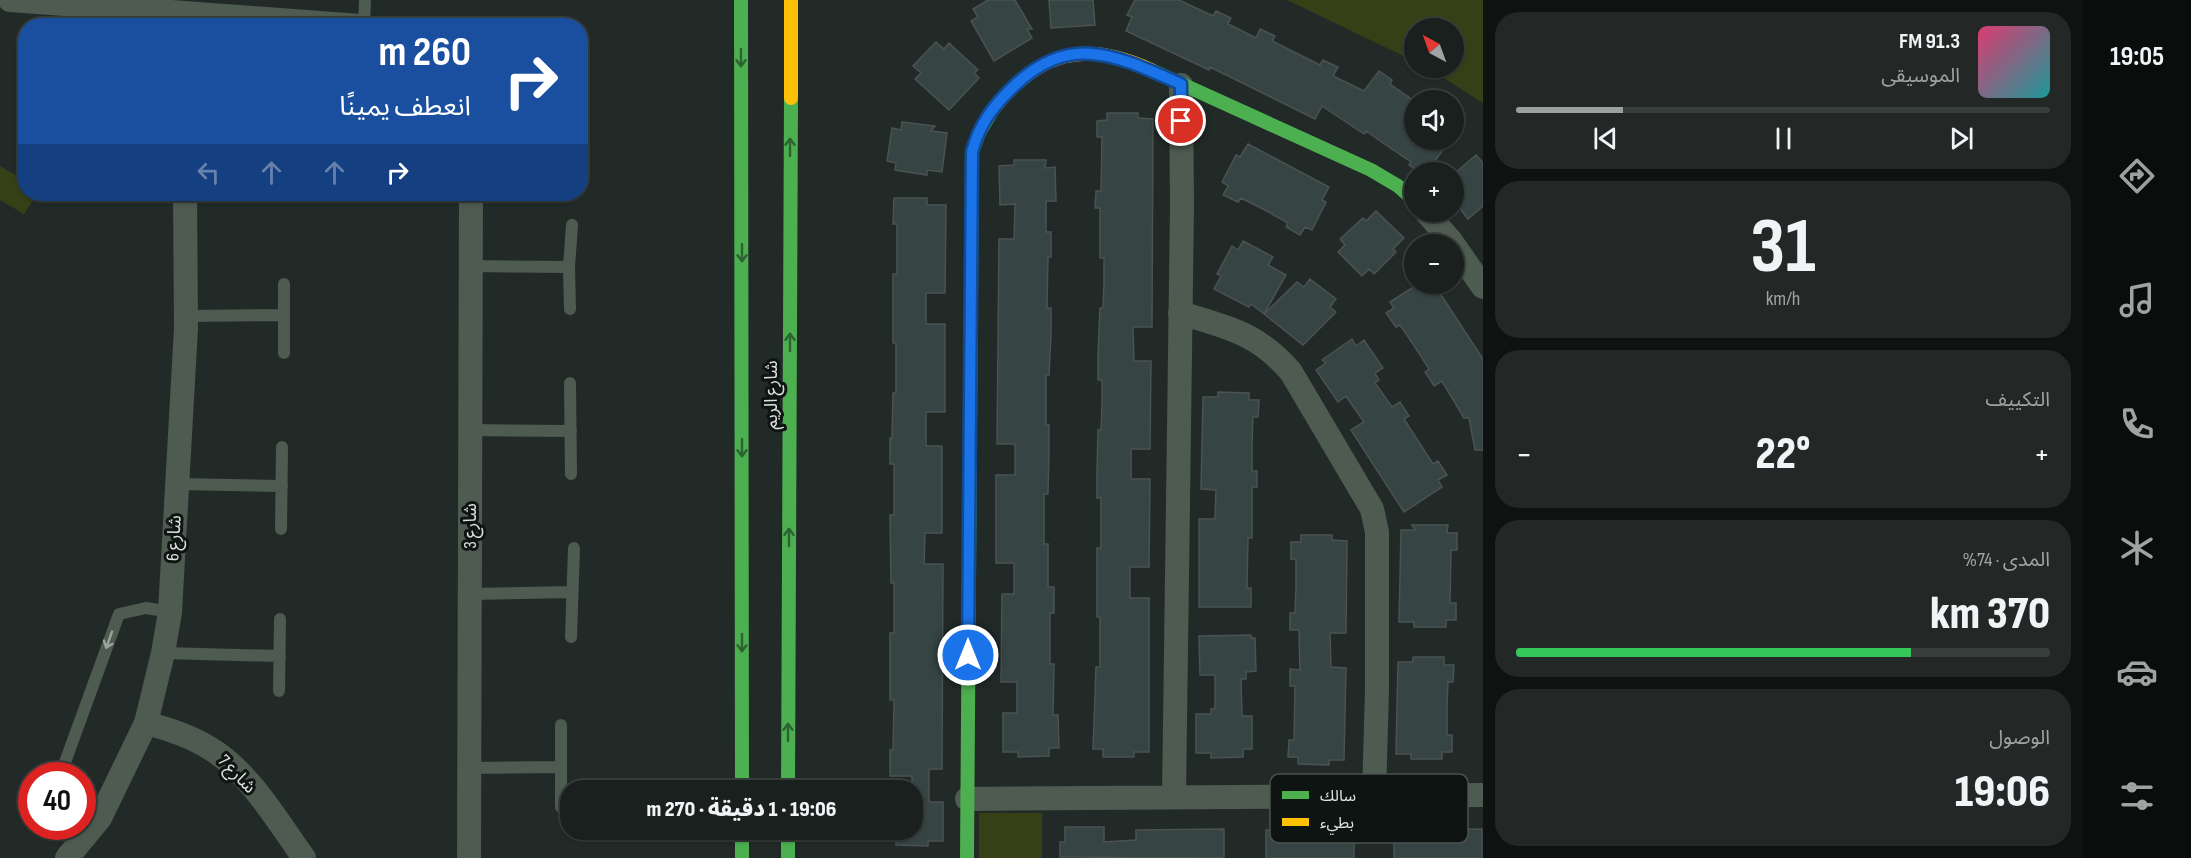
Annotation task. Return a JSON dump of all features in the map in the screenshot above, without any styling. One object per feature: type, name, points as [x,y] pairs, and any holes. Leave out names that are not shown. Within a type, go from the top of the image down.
[{"type":"street","points":[[22,0],[256,18]]},
{"type":"street","name":"شارع الريم","points":[[741,0],[742,780]]},
{"type":"street","name":"شارع الريم","points":[[788,780],[791,0]]},
{"type":"street","points":[[967,858],[972,152],[985,119],[1005,95],[1036,67],[1057,57],[1093,53],[1111,56],[1181,84],[1384,175],[1404,189]]},
{"type":"street","points":[[1174,797],[1181,84]]},
{"type":"street","name":"شارع 6","points":[[67,858],[100,818],[146,723],[163,653],[170,612],[186,316],[185,201]]},
{"type":"street","name":"شارع 3","points":[[469,858],[471,201]]},
{"type":"street","points":[[1435,222],[1483,287]]},
{"type":"street","points":[[1180,313],[1235,329],[1278,356],[1291,372],[1372,509],[1377,532],[1375,774]]},
{"type":"street","name":"شارع 7","points":[[146,723],[193,739],[213,750],[229,763],[244,777],[304,858]]},
{"type":"street","points":[[1468,795],[1483,795]]},
{"type":"street","points":[[967,799],[1270,797]]},
{"type":"street","points":[[742,840],[742,858]]},
{"type":"street","points":[[788,840],[788,858]]},
{"type":"lane","points":[[363,18],[365,0]]},
{"type":"lane","points":[[570,309],[569,267],[572,225]]},
{"type":"lane","points":[[471,266],[569,267]]},
{"type":"lane","points":[[284,284],[284,352]]},
{"type":"lane","points":[[186,316],[284,315]]},
{"type":"lane","points":[[570,383],[571,474]]},
{"type":"lane","points":[[470,430],[571,430]]},
{"type":"lane","points":[[281,529],[282,447]]},
{"type":"lane","points":[[177,483],[282,486]]},
{"type":"lane","points":[[571,637],[574,548]]},
{"type":"lane","points":[[469,594],[571,592]]},
{"type":"lane","points":[[65,762],[119,614],[146,608],[170,612]]},
{"type":"lane","points":[[279,691],[280,619]]},
{"type":"lane","points":[[163,653],[280,656]]},
{"type":"lane","points":[[560,780],[561,725]]},
{"type":"lane","points":[[470,768],[560,767]]},
{"type":"lane","points":[[96,814],[100,818]]},
{"type":"green space","points":[[1287,0],[1483,0],[1483,103],[1444,78],[1464,78],[1464,18],[1404,18],[1404,56]]},
{"type":"green space","points":[[0,166],[18,177],[18,201],[32,201],[24,214],[0,200]]},
{"type":"green space","points":[[979,813],[1042,813],[1042,858],[979,858]]},
{"type":"building","points":[[988,0],[1015,0],[1032,29],[1027,29],[1032,38],[994,61],[971,21],[978,17],[973,9]]},
{"type":"building","points":[[1049,0],[1093,0],[1095,25],[1051,28]]},
{"type":"building","points":[[1135,0],[1179,0],[1213,16],[1216,11],[1231,18],[1228,24],[1256,38],[1260,29],[1275,36],[1272,41],[1320,65],[1323,60],[1338,67],[1333,76],[1364,91],[1379,71],[1392,80],[1390,84],[1404,94],[1404,150],[1443,150],[1434,162],[1411,162],[1366,131],[1364,134],[1322,106],[1315,119],[1210,67],[1209,70],[1126,31],[1132,17],[1127,15]]},
{"type":"building","points":[[936,42],[944,49],[949,43],[978,70],[974,73],[979,78],[949,110],[915,79],[921,73],[913,66]]},
{"type":"building","points":[[1107,113],[1138,113],[1138,118],[1153,119],[1152,327],[1133,327],[1134,361],[1151,361],[1150,449],[1131,449],[1131,479],[1150,479],[1149,567],[1130,567],[1130,598],[1149,598],[1149,752],[1134,752],[1134,757],[1103,757],[1103,749],[1093,749],[1096,667],[1100,667],[1097,548],[1101,548],[1101,498],[1097,498],[1097,472],[1102,380],[1098,380],[1098,354],[1100,308],[1103,308],[1104,283],[1104,258],[1100,258],[1100,208],[1095,208],[1096,191],[1101,191],[1102,137],[1097,137],[1097,121],[1107,120]]},
{"type":"building","points":[[902,122],[935,126],[931,131],[947,133],[942,172],[927,170],[927,175],[895,170],[896,163],[887,161],[892,128],[901,130]]},
{"type":"building","points":[[1248,144],[1329,187],[1322,200],[1326,202],[1312,230],[1305,227],[1300,235],[1286,227],[1288,223],[1265,210],[1241,198],[1238,202],[1223,195],[1228,186],[1222,182],[1236,155],[1240,157]]},
{"type":"building","points":[[1476,155],[1483,163],[1483,206],[1468,219],[1464,214],[1464,165]]},
{"type":"building","points":[[1014,160],[1046,160],[1045,168],[1055,167],[1056,201],[1046,201],[1046,232],[1051,232],[1047,308],[1051,308],[1051,334],[1049,375],[1046,375],[1046,425],[1049,425],[1049,451],[1048,494],[1044,494],[1044,544],[1048,544],[1048,587],[1054,587],[1054,613],[1050,613],[1050,664],[1054,664],[1053,715],[1058,715],[1059,748],[1049,748],[1049,756],[1018,757],[1018,752],[1003,752],[1003,713],[1017,713],[1017,682],[1001,682],[1002,594],[1014,594],[1014,563],[996,563],[996,475],[1015,475],[1015,444],[997,444],[999,239],[1014,239],[1015,204],[1000,205],[999,166],[1014,165]]},
{"type":"building","points":[[894,198],[927,198],[927,205],[946,205],[945,293],[926,293],[926,324],[945,324],[945,412],[926,412],[926,446],[942,446],[942,533],[925,533],[924,564],[943,564],[942,769],[929,769],[929,802],[943,802],[943,841],[928,841],[928,846],[896,845],[896,840],[923,840],[923,780],[912,780],[912,776],[890,776],[894,700],[890,700],[890,633],[894,633],[894,583],[891,583],[890,515],[894,515],[894,464],[890,464],[890,438],[892,438],[893,393],[896,393],[893,274],[897,274],[897,224],[893,224]]},
{"type":"building","points":[[1376,211],[1404,238],[1393,249],[1396,252],[1374,274],[1369,269],[1362,276],[1338,252],[1345,245],[1340,239],[1363,218],[1366,221]]},
{"type":"building","points":[[1243,241],[1273,257],[1268,265],[1286,275],[1264,314],[1251,304],[1249,307],[1214,289],[1221,276],[1217,274],[1232,246],[1238,250]]},
{"type":"building","points":[[1310,279],[1336,299],[1330,307],[1336,312],[1303,345],[1264,314],[1297,282],[1304,287]]},
{"type":"building","points":[[1404,293],[1441,294],[1483,359],[1483,450],[1475,450],[1469,418],[1464,418],[1442,381],[1434,386],[1425,372],[1429,369],[1415,347],[1400,325],[1396,327],[1386,313],[1394,308],[1390,302]]},
{"type":"building","points":[[1352,339],[1356,346],[1364,340],[1383,368],[1375,373],[1379,380],[1375,383],[1392,407],[1400,402],[1409,416],[1404,419],[1433,464],[1438,461],[1447,475],[1438,480],[1442,487],[1404,512],[1351,430],[1364,422],[1346,396],[1338,402],[1316,370],[1326,363],[1322,360]]},
{"type":"building","points":[[1218,392],[1249,393],[1249,400],[1259,400],[1258,417],[1253,417],[1252,444],[1252,471],[1257,471],[1257,487],[1252,487],[1252,538],[1248,538],[1247,588],[1251,588],[1251,607],[1199,607],[1199,519],[1215,519],[1216,490],[1201,489],[1203,397],[1218,397]]},
{"type":"building","points":[[1412,525],[1448,525],[1447,533],[1457,533],[1457,550],[1451,550],[1450,603],[1456,603],[1456,620],[1446,620],[1446,627],[1414,627],[1414,622],[1399,622],[1401,530],[1415,530]]},
{"type":"building","points":[[1301,535],[1332,535],[1332,540],[1347,541],[1346,633],[1330,633],[1331,667],[1346,668],[1344,760],[1329,760],[1329,765],[1298,764],[1298,757],[1288,757],[1289,740],[1294,740],[1295,686],[1290,686],[1290,669],[1300,670],[1299,630],[1290,630],[1290,613],[1295,613],[1296,586],[1296,559],[1291,559],[1291,542],[1301,542]]},
{"type":"building","points":[[1251,635],[1251,638],[1255,638],[1256,671],[1246,672],[1246,679],[1241,679],[1242,716],[1252,716],[1252,749],[1243,749],[1243,757],[1211,758],[1211,753],[1196,753],[1196,714],[1211,714],[1211,709],[1215,709],[1215,675],[1200,675],[1199,636]]},
{"type":"building","points":[[1413,657],[1444,657],[1444,665],[1454,665],[1453,682],[1448,682],[1447,708],[1447,735],[1452,735],[1452,752],[1442,752],[1442,759],[1411,759],[1411,754],[1396,754],[1398,662],[1413,662]]},
{"type":"building","points":[[1065,827],[1104,827],[1104,842],[1136,840],[1136,830],[1224,829],[1224,858],[1060,857],[1060,842],[1065,842]]},
{"type":"building","points":[[1468,829],[1482,829],[1482,858],[1394,858],[1394,843],[1468,843]]},
{"type":"building","points":[[1266,830],[1270,830],[1270,843],[1354,843],[1354,858],[1266,858]]},
{"type":"traffic: fast","points":[[741,0],[742,780]]},
{"type":"traffic: fast","points":[[1151,70],[1371,170],[1404,191]]},
{"type":"traffic: fast","points":[[788,780],[791,98]]},
{"type":"traffic: fast","points":[[967,858],[972,152],[979,133],[993,109]]},
{"type":"traffic: fast","points":[[742,840],[742,858]]},
{"type":"traffic: fast","points":[[788,840],[788,858]]},
{"type":"traffic: slow","points":[[791,0],[791,98]]},
{"type":"traffic: slow","points":[[993,109],[1028,74],[1046,63],[1064,57],[1084,54],[1105,55],[1127,60],[1151,70]]},
{"type":"route","points":[[968,655],[972,152],[976,137],[989,113],[1020,80],[1036,67],[1057,57],[1074,54],[1093,53],[1111,56],[1181,84],[1181,121]]}]
